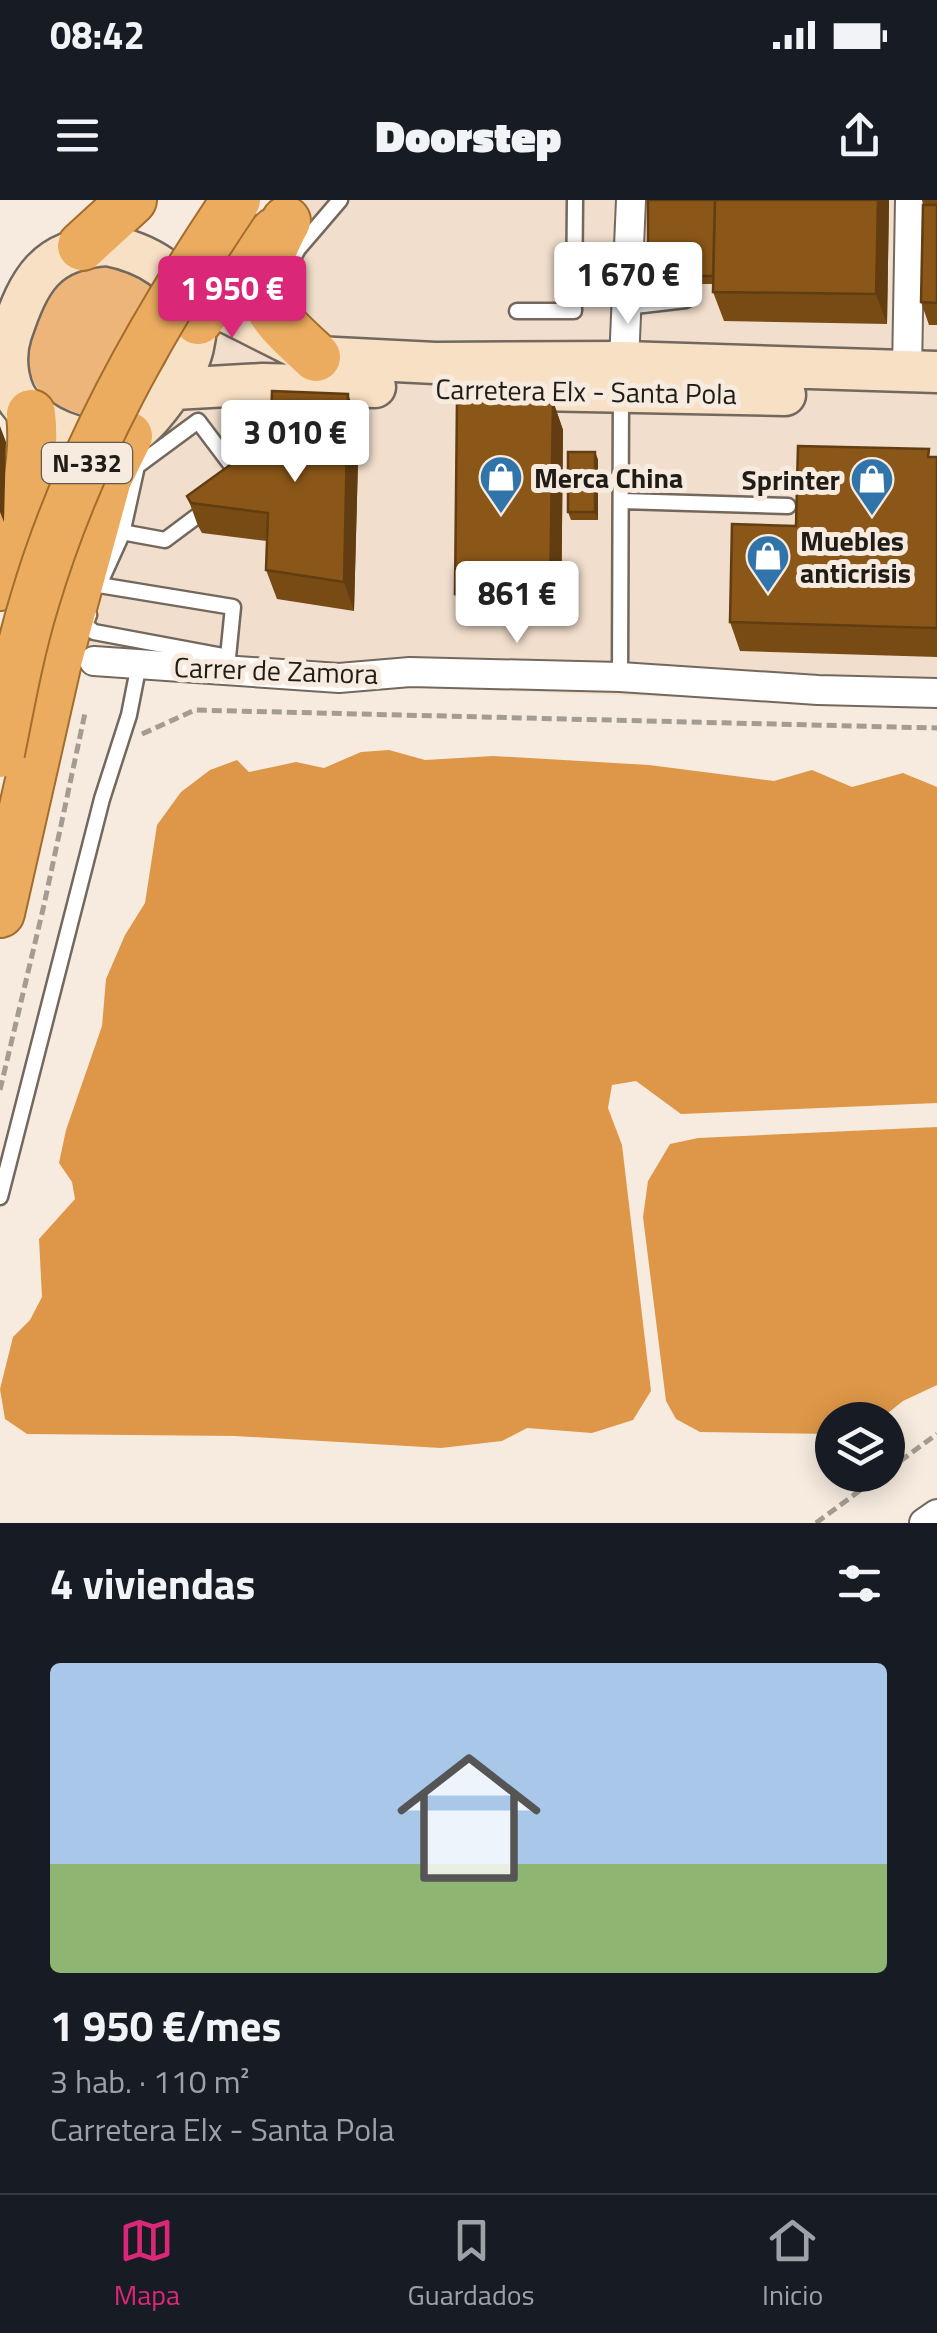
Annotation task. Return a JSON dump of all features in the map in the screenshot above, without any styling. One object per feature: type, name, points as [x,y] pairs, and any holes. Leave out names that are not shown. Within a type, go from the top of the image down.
[{"type":"highway","points":[[82,246],[132,200]]},
{"type":"highway","name":"N-332","points":[[0,753],[34,603],[65,513],[117,393],[160,317],[236,200]]},
{"type":"highway","points":[[295,210],[270,252],[262,282],[266,303],[281,325],[316,357]]},
{"type":"highway","points":[[197,305],[295,210]]},
{"type":"highway","points":[[7,552],[32,468],[34,439],[17,404]]},
{"type":"highway","points":[[0,913],[56,666],[86,604],[109,528],[114,461],[128,436]]},
{"type":"highway","points":[[7,552],[34,531],[109,528]]},
{"type":"main road","points":[[107,245],[154,260],[197,305],[190,360],[148,420],[128,436],[100,440],[73,436],[17,404],[7,374],[17,284],[59,255],[82,246],[107,245]]},
{"type":"main road","name":"Carretera Elx - Santa Pola","points":[[197,305],[316,357],[622,378]]},
{"type":"main road","name":"Carretera Elx - Santa Pola","points":[[174,388],[622,378],[927,380]]},
{"type":"street","points":[[910,200],[927,380]]},
{"type":"street","points":[[622,378],[637,204]]},
{"type":"street","name":"Carrer de Zamora","points":[[94,662],[339,678],[410,672],[620,677],[818,690],[937,693]]},
{"type":"street","points":[[924,1523],[937,1514]]},
{"type":"lane","points":[[266,303],[278,294],[298,249],[340,200]]},
{"type":"lane","points":[[517,311],[574,312],[576,200]]},
{"type":"lane","points":[[626,306],[686,300],[684,244]]},
{"type":"lane","points":[[620,677],[622,378]]},
{"type":"lane","points":[[232,490],[198,421],[137,466],[109,528],[165,540],[232,490],[258,447],[263,384]]},
{"type":"lane","points":[[622,502],[788,506]]},
{"type":"lane","points":[[86,604],[232,607],[228,657],[94,632],[86,604]]},
{"type":"lane","points":[[0,1197],[102,799],[124,735],[139,664]]},
{"type":"path","points":[[0,1090],[44,906],[94,662]]},
{"type":"path","points":[[124,735],[145,734],[196,710],[937,728]]},
{"type":"path","points":[[905,1458],[937,1434]]},
{"type":"path","points":[[816,1523],[858,1492]]},
{"type":"shaded area","points":[[304,200],[937,200],[937,707],[158,678],[56,666],[96,522],[286,221]]},
{"type":"shaded area","points":[[90,263],[126,267],[164,293],[83,415],[42,393],[33,380],[28,355],[48,300],[67,277]]},
{"type":"shaded area","points":[[389,750],[425,760],[493,756],[649,765],[774,781],[812,770],[852,787],[903,773],[937,787],[937,1103],[681,1114],[636,1081],[612,1085],[608,1108],[622,1145],[651,1391],[633,1420],[592,1433],[527,1428],[502,1441],[441,1448],[235,1436],[27,1434],[5,1419],[0,1389],[13,1337],[30,1320],[42,1297],[39,1239],[75,1199],[72,1182],[59,1163],[66,1130],[102,1026],[106,979],[125,935],[145,903],[157,825],[181,792],[210,770],[237,760],[249,772],[296,762],[324,768],[361,752]]},
{"type":"shaded area","points":[[937,1127],[937,1385],[902,1402],[815,1402],[815,1434],[700,1432],[676,1419],[666,1401],[643,1217],[648,1181],[670,1144],[698,1138]]},
{"type":"building","points":[[648,200],[715,200],[713,276],[648,276]]},
{"type":"building","points":[[715,200],[878,200],[876,294],[713,292]]},
{"type":"building","points":[[923,205],[937,205],[937,303],[921,302]]},
{"type":"building","points":[[272,391],[348,394],[344,582],[266,570],[268,513],[191,503],[187,496],[248,452],[270,453]]},
{"type":"building","points":[[457,400],[553,401],[550,595],[455,594]]},
{"type":"building","points":[[798,446],[929,449],[928,457],[937,457],[937,628],[730,622],[732,524],[796,526]]},
{"type":"building","points":[[568,452],[595,452],[595,512],[568,512]]},
{"type":"place","name":"Merca China","points":[[501,515]]},
{"type":"place","name":"Sprinter","points":[[872,517]]},
{"type":"place","name":"Muebles anticrisis","points":[[768,594]]}]
